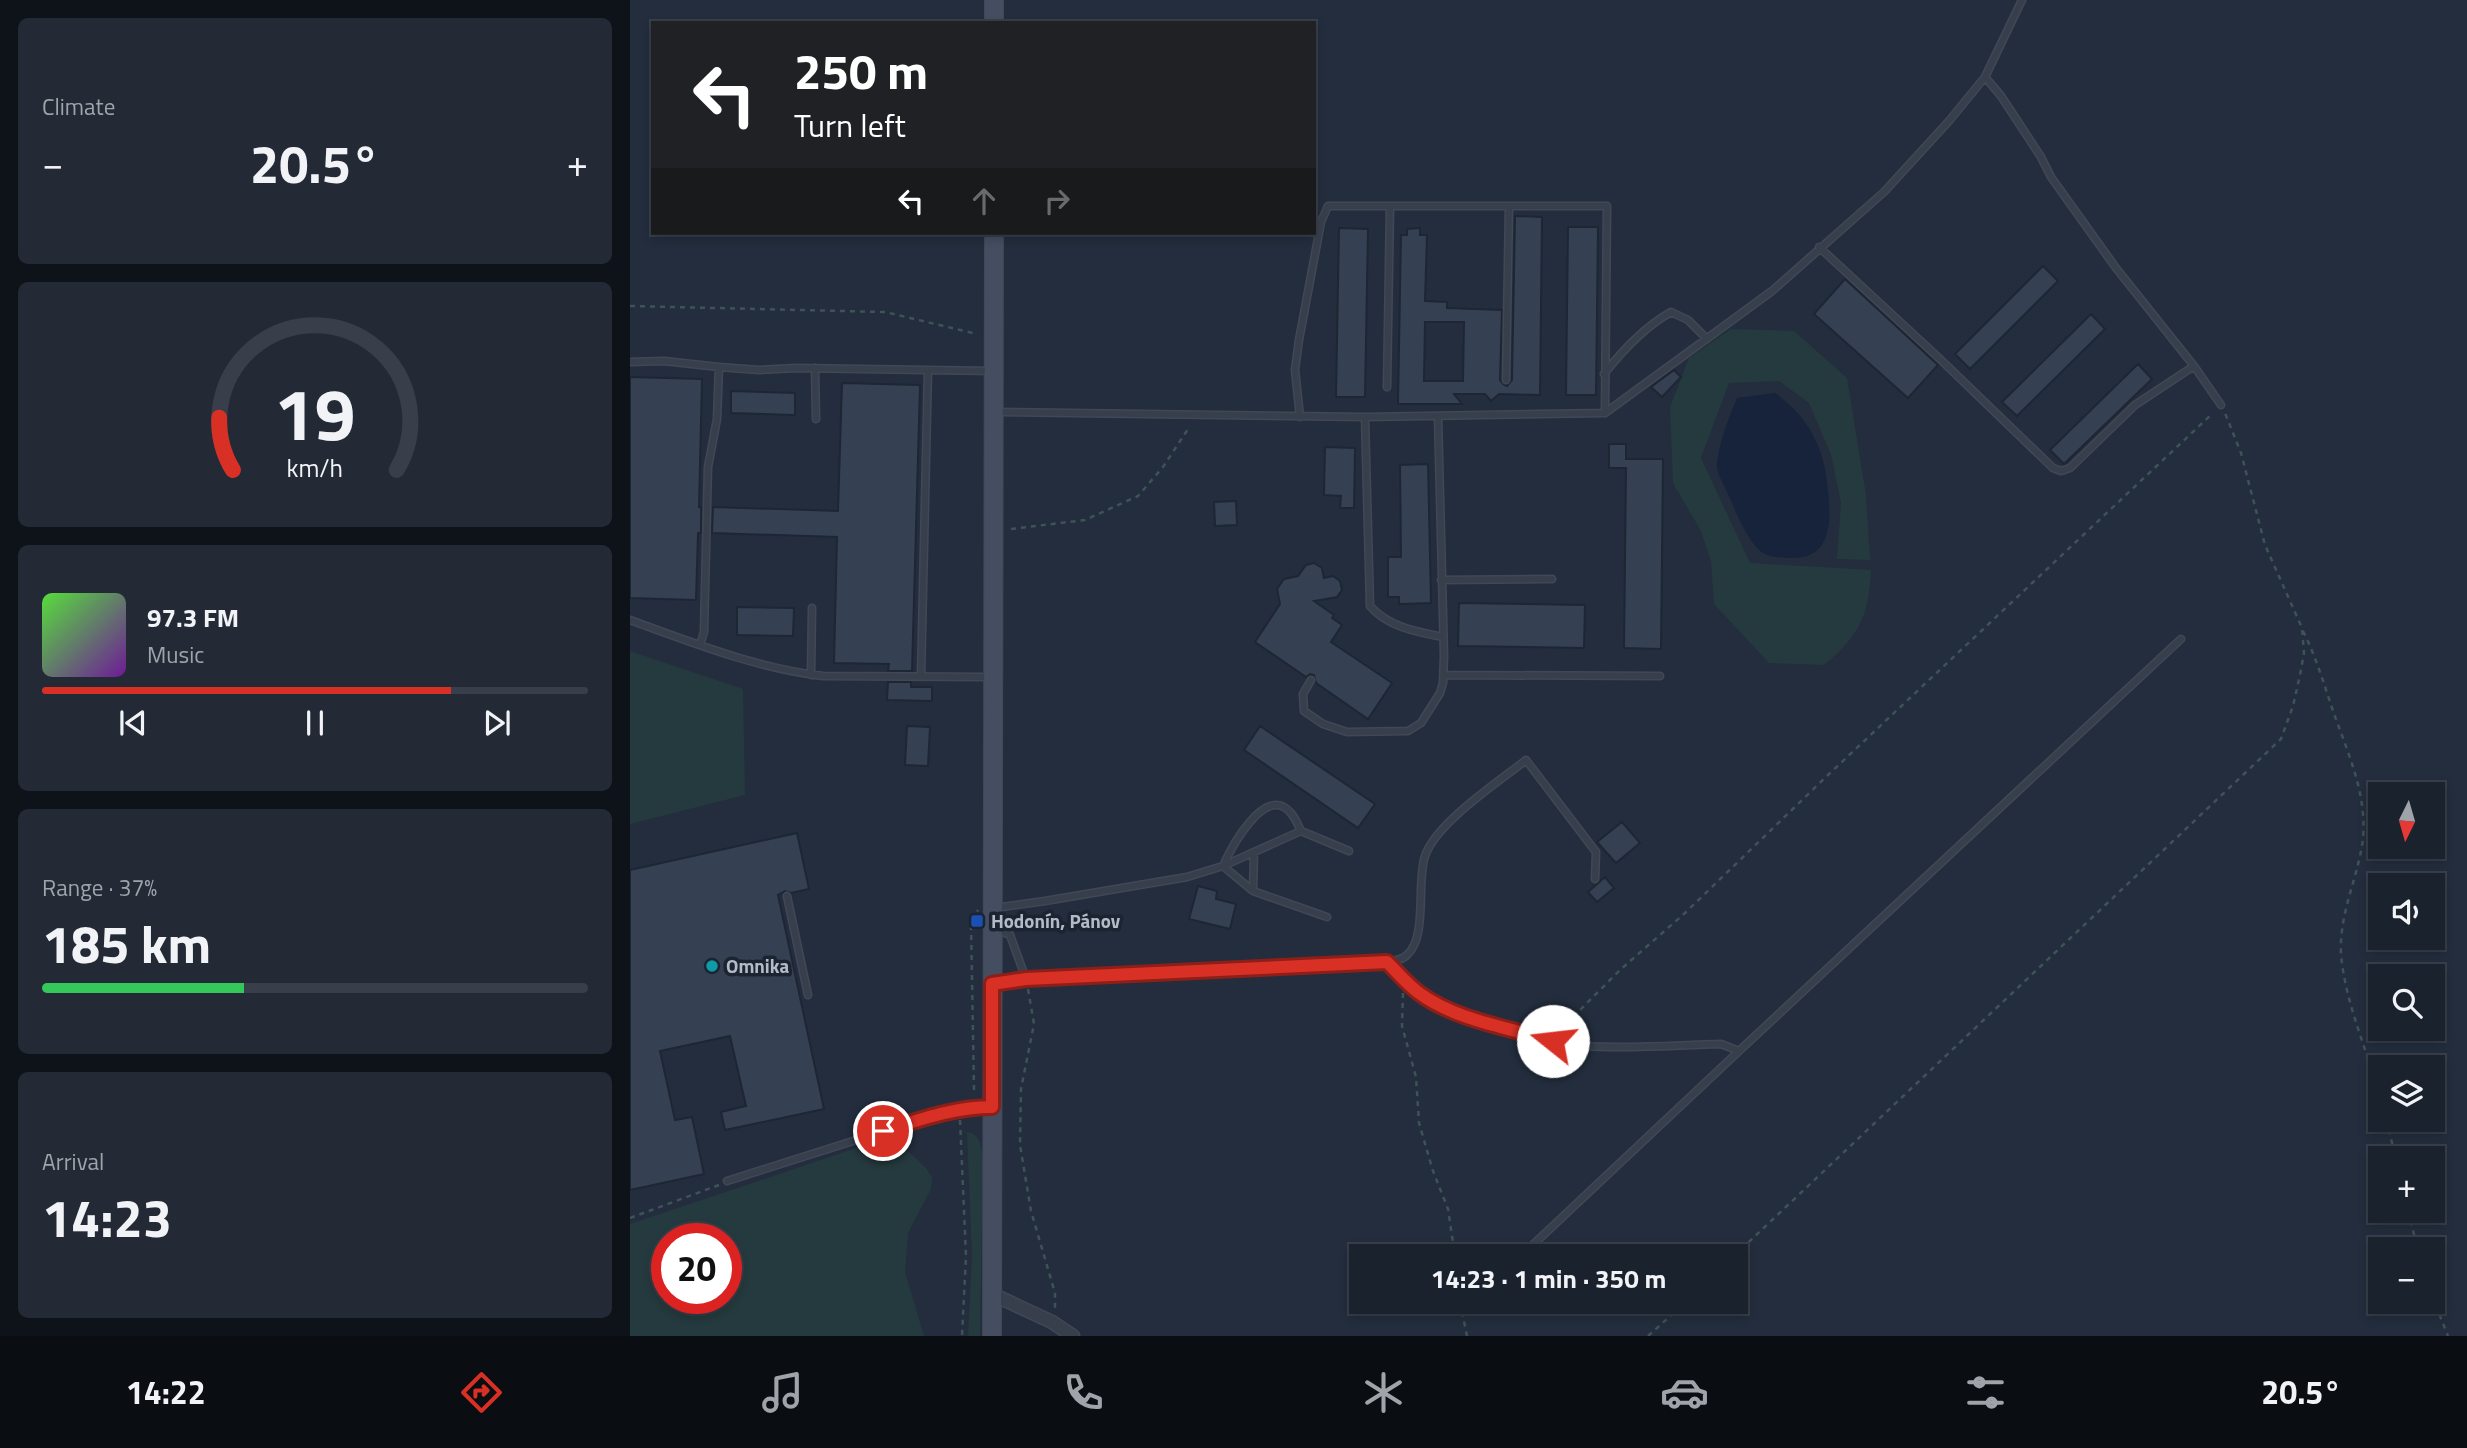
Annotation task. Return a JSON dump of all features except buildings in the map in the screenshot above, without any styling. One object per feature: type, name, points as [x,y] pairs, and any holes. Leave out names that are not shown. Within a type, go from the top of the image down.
[{"type":"main road","points":[[994,0],[994,21]]},
{"type":"main road","points":[[992,1336],[984,1107],[992,984],[994,235]]},
{"type":"street","points":[[992,1294],[1052,1322],[1073,1336]]},
{"type":"lane","points":[[993,412],[1300,417],[1605,413],[1772,291],[1884,192],[1985,77],[2022,0]]},
{"type":"lane","points":[[1985,77],[2001,96],[2041,158],[2050,177],[2221,405]]},
{"type":"lane","points":[[1300,417],[1295,370],[1298,340],[1321,222],[1328,206],[1607,206],[1605,413]]},
{"type":"lane","points":[[1387,387],[1390,206]]},
{"type":"lane","points":[[1506,380],[1509,206]]},
{"type":"lane","points":[[1819,247],[2053,468],[2061,471],[2070,468],[2135,405],[2194,366]]},
{"type":"lane","points":[[1604,374],[1658,319],[1671,312],[1688,320],[1707,339]]},
{"type":"lane","points":[[630,362],[664,362],[759,370],[815,368],[994,372]]},
{"type":"lane","points":[[700,645],[704,632],[708,467],[717,419],[719,367]]},
{"type":"lane","points":[[815,368],[816,419]]},
{"type":"lane","points":[[921,677],[928,370]]},
{"type":"lane","points":[[1311,680],[1303,694],[1304,711],[1323,724],[1347,732],[1408,731],[1421,723],[1440,693],[1444,675],[1438,416]]},
{"type":"lane","points":[[1365,417],[1370,606],[1379,617],[1415,632],[1443,637]]},
{"type":"lane","points":[[1441,580],[1552,579]]},
{"type":"lane","points":[[811,675],[812,608]]},
{"type":"lane","points":[[630,620],[772,668],[811,675],[992,677]]},
{"type":"lane","points":[[1534,1244],[2180,639]]},
{"type":"lane","points":[[1444,675],[1660,676]]},
{"type":"lane","points":[[992,984],[1026,979],[1387,962],[1402,959],[1415,946],[1422,867],[1429,845],[1449,822],[1526,760],[1596,852],[1595,879]]},
{"type":"lane","points":[[1223,866],[1234,842],[1253,817],[1266,807],[1282,807],[1290,811],[1301,831],[1349,851]]},
{"type":"lane","points":[[992,908],[1187,877],[1223,866],[1301,831]]},
{"type":"lane","points":[[1252,891],[1254,853]]},
{"type":"lane","points":[[1223,866],[1252,891],[1327,917]]},
{"type":"lane","points":[[787,897],[808,995]]},
{"type":"lane","points":[[992,928],[1010,935],[1026,979]]},
{"type":"lane","points":[[1387,962],[1420,993],[1456,1012],[1550,1040],[1587,1046],[1721,1044],[1739,1051]]},
{"type":"lane","points":[[727,1181],[935,1115],[984,1107]]},
{"type":"path","points":[[630,306],[886,312],[994,339]]},
{"type":"path","points":[[1550,1040],[1620,970],[1685,913],[1858,746],[2221,405],[2241,453],[2265,545],[2320,671],[2362,803],[2362,842],[2344,911],[2341,950],[2350,1000],[2368,1058]]},
{"type":"path","points":[[993,530],[1085,520],[1138,496],[1184,438],[1196,414]]},
{"type":"path","points":[[1747,1244],[2281,739],[2301,675],[2304,653],[2302,628]]},
{"type":"path","points":[[984,1107],[971,960],[973,915],[980,909],[992,908]]},
{"type":"path","points":[[1026,979],[1034,1024],[1021,1089],[1020,1145],[1031,1211],[1055,1293],[1056,1305],[1052,1322]]},
{"type":"path","points":[[1405,980],[1402,1026],[1416,1077],[1417,1110],[1433,1171],[1448,1209],[1453,1244]]},
{"type":"path","points":[[960,1109],[966,1256],[962,1336]]},
{"type":"path","points":[[630,1218],[727,1181]]},
{"type":"path","points":[[1462,1314],[1467,1336]]},
{"type":"path","points":[[1648,1336],[1673,1314]]},
{"type":"path","points":[[2439,1314],[2448,1336]]},
{"type":"green space","points":[[1731,329],[1794,331],[1847,378],[1866,495],[1870,560],[1837,559],[1841,503],[1831,455],[1809,403],[1779,381],[1729,383],[1701,458],[1750,563],[1871,570],[1868,600],[1860,624],[1846,644],[1824,665],[1769,663],[1714,604],[1711,561],[1701,531],[1673,483],[1670,407],[1689,358]]},
{"type":"green space","points":[[630,651],[743,689],[745,795],[630,824]]},
{"type":"green space","points":[[967,1132],[979,1140],[983,1163],[980,1336],[968,1336],[972,1256]]},
{"type":"green space","points":[[886,1138],[895,1139],[932,1177],[931,1189],[908,1233],[905,1272],[924,1336],[630,1336],[630,1224]]},
{"type":"water","points":[[1775,393],[1804,421],[1817,443],[1825,468],[1829,508],[1827,533],[1823,544],[1804,557],[1773,557],[1757,548],[1742,526],[1717,468],[1722,438],[1737,398]]},
{"type":"place","name":"Hodonín, Pánov","points":[[977,921]]},
{"type":"place","name":"Omnika","points":[[712,966]]},
{"type":"route","points":[[883,1131],[960,1109],[992,1107],[992,984],[1026,979],[1387,962],[1420,993],[1456,1012],[1553,1041]]}]
